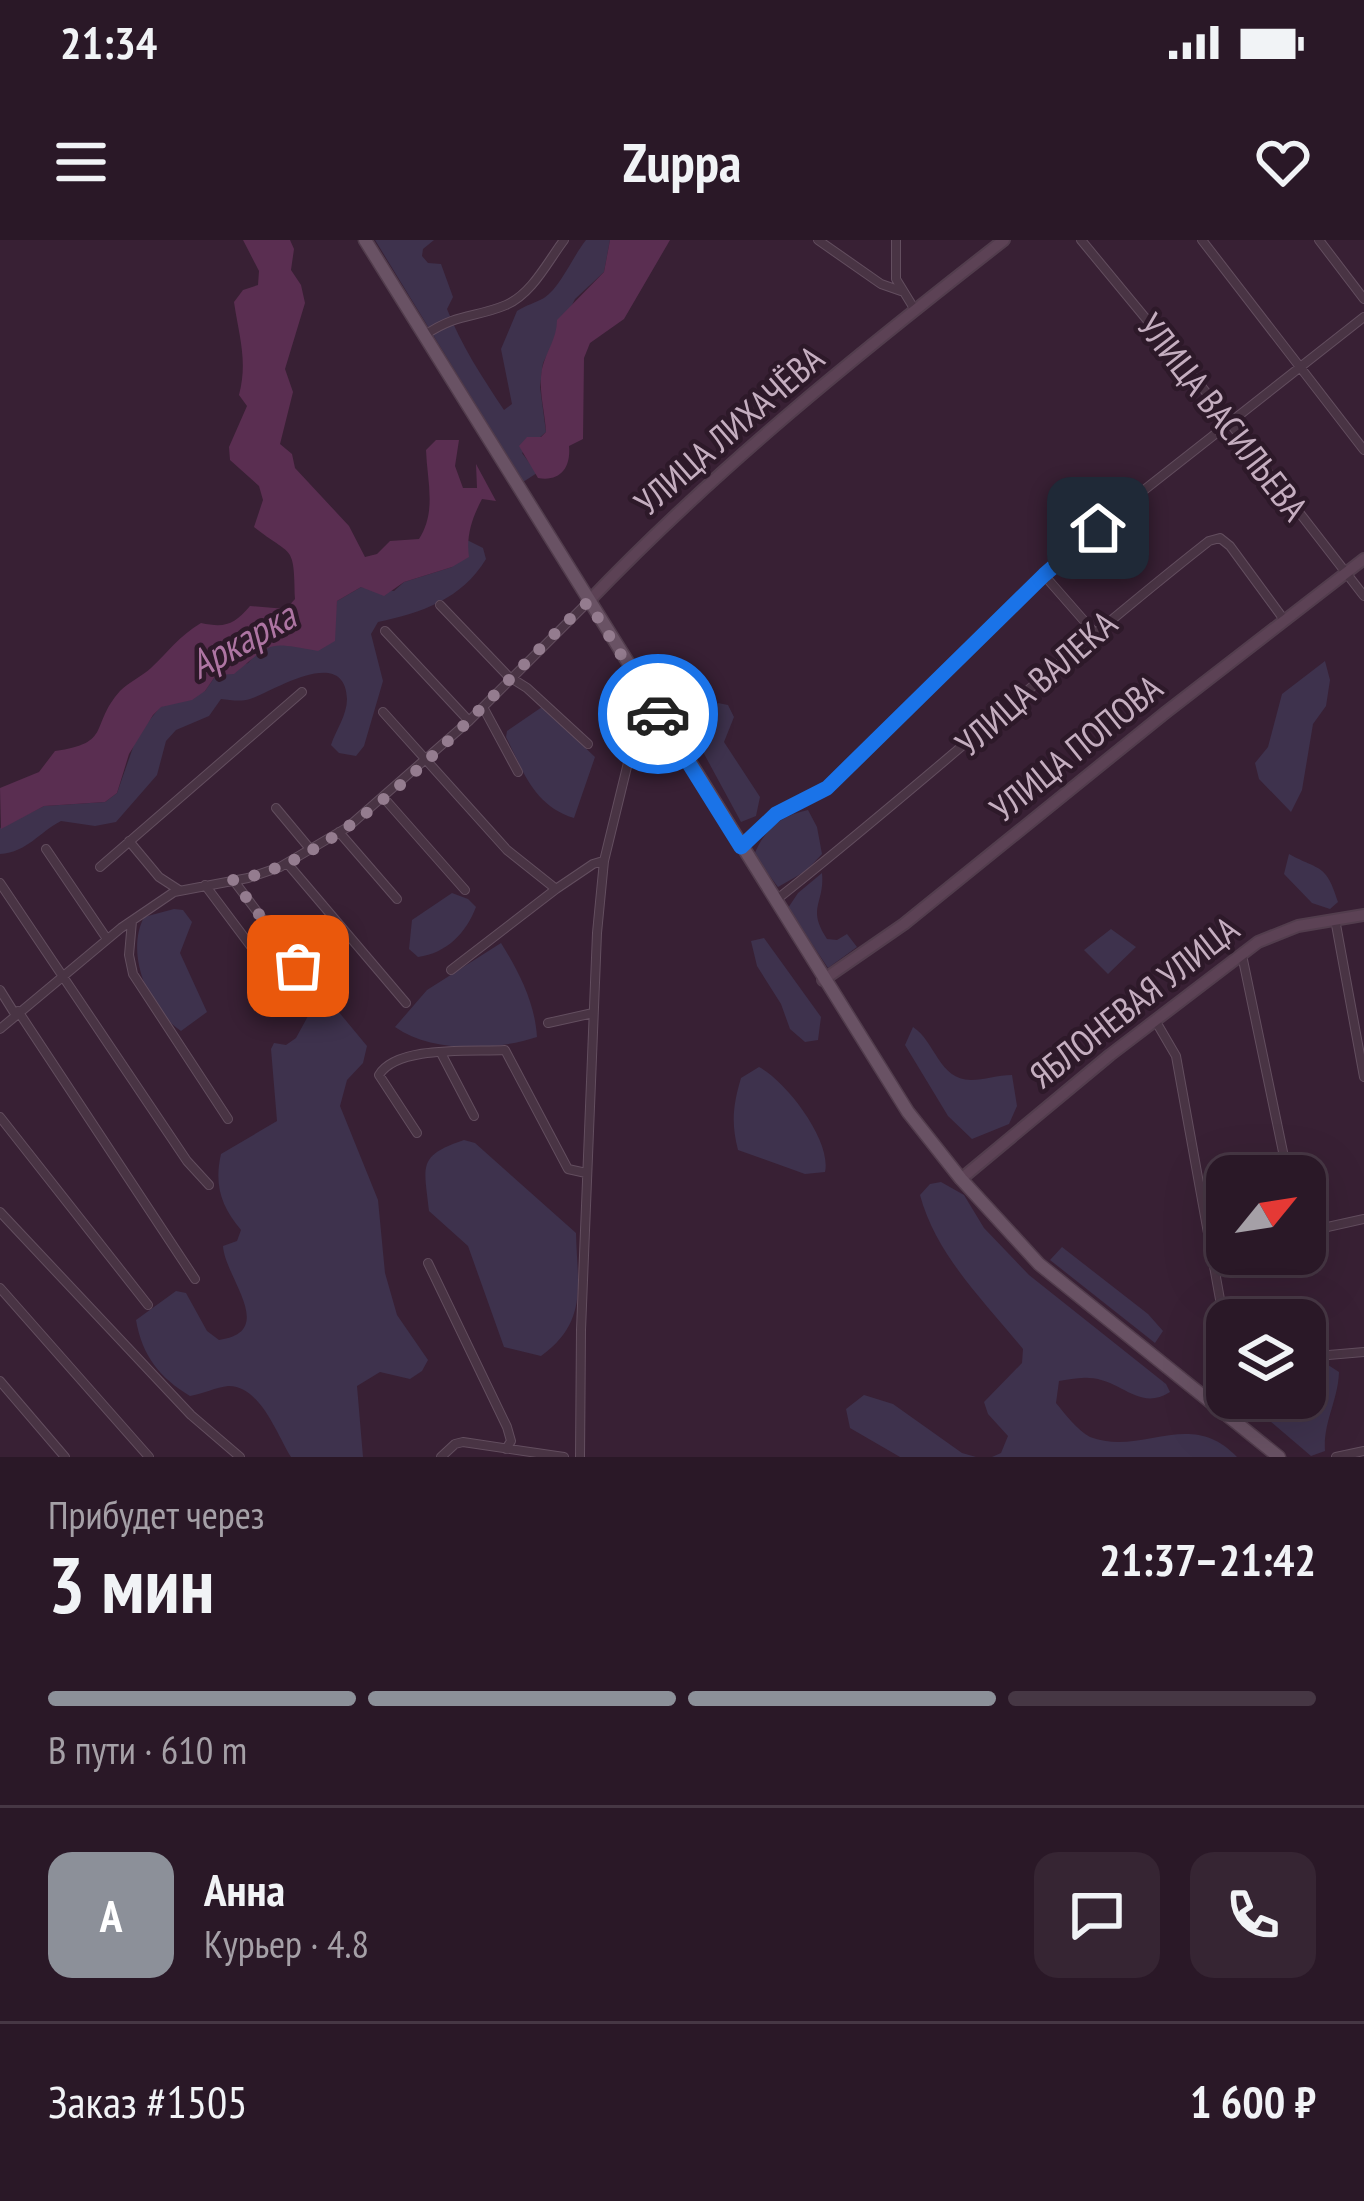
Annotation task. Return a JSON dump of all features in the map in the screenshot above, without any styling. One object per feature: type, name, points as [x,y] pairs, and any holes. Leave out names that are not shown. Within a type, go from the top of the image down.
[{"type":"main road","points":[[365,240],[897,1096],[961,1179],[1060,1283],[1279,1457]]},
{"type":"street","points":[[424,336],[451,319],[510,304],[564,240]]},
{"type":"street","points":[[818,240],[881,284],[902,291]]},
{"type":"street","points":[[896,240],[896,279],[915,310]]},
{"type":"street","name":"УЛИЦА ЛИХАЧЁВА","points":[[588,602],[667,519],[1004,240]]},
{"type":"street","name":"УЛИЦА ВАСИЛЬЕВА","points":[[1081,240],[1364,596]]},
{"type":"street","points":[[1202,240],[1364,450]]},
{"type":"street","points":[[1319,240],[1364,299]]},
{"type":"street","points":[[741,847],[776,814],[827,788],[1044,575],[1364,317]]},
{"type":"street","name":"УЛИЦА ВАЛЕКА","points":[[775,901],[869,827],[1093,631],[1209,542],[1220,538],[1230,546],[1285,621]]},
{"type":"street","name":"УЛИЦА ПОПОВА","points":[[823,980],[904,924],[1364,559]]},
{"type":"street","points":[[1044,575],[1093,631]]},
{"type":"street","points":[[0,1029],[107,939],[180,890],[287,863],[339,832],[469,721],[588,602]]},
{"type":"street","points":[[440,605],[588,744]]},
{"type":"street","points":[[385,631],[469,721]]},
{"type":"street","points":[[100,867],[302,692]]},
{"type":"street","points":[[580,1457],[586,1173],[604,861],[645,693]]},
{"type":"street","points":[[484,707],[518,772]]},
{"type":"street","points":[[383,712],[507,850],[556,889]]},
{"type":"street","points":[[382,797],[465,890]]},
{"type":"street","points":[[276,808],[311,850]]},
{"type":"street","points":[[339,832],[397,899]]},
{"type":"street","points":[[129,841],[159,877],[180,890]]},
{"type":"street","points":[[46,849],[107,939]]},
{"type":"street","points":[[451,970],[556,889],[604,861]]},
{"type":"street","points":[[287,863],[406,1003]]},
{"type":"street","points":[[233,880],[322,999]]},
{"type":"street","points":[[0,883],[208,1185]]},
{"type":"street","points":[[205,885],[297,1008]]},
{"type":"street","name":"ЯБЛОНЕВАЯ УЛИЦА","points":[[961,1179],[1241,953],[1286,929],[1364,915]]},
{"type":"street","points":[[1335,919],[1364,1077]]},
{"type":"street","points":[[132,920],[129,955],[134,974],[228,1119]]},
{"type":"street","points":[[1241,953],[1284,1155]]},
{"type":"street","points":[[0,990],[195,1279]]},
{"type":"street","points":[[548,1023],[593,1013]]},
{"type":"street","points":[[1155,1020],[1176,1056],[1220,1299]]},
{"type":"street","points":[[417,1133],[379,1075],[385,1064],[405,1056],[505,1050],[568,1169],[586,1173]]},
{"type":"street","points":[[441,1053],[474,1116]]},
{"type":"street","points":[[0,1117],[148,1305]]},
{"type":"street","points":[[0,1212],[148,1371],[240,1457]]},
{"type":"street","points":[[1326,1227],[1364,1219]]},
{"type":"street","points":[[428,1264],[507,1427],[511,1441],[506,1448]]},
{"type":"street","points":[[0,1288],[149,1457]]},
{"type":"street","points":[[1326,1355],[1364,1352]]},
{"type":"street","points":[[0,1381],[65,1457]]},
{"type":"street","points":[[441,1457],[463,1442],[564,1457]]},
{"type":"street","points":[[1336,1457],[1364,1451]]},
{"type":"shaded area","points":[[375,240],[434,240],[422,256],[428,263],[441,264],[453,297],[447,309],[472,361],[504,410],[512,404],[501,349],[517,311],[550,293],[586,240],[610,240],[604,272],[575,299],[543,363],[540,387],[546,432],[522,453],[537,473],[523,482]]},
{"type":"shaded area","points":[[467,540],[483,548],[486,559],[465,584],[425,609],[378,622],[371,634],[383,681],[364,746],[356,756],[339,753],[331,745],[347,705],[343,683],[334,675],[305,676],[250,699],[221,699],[209,716],[176,730],[166,741],[157,775],[116,822],[95,826],[61,821],[26,846],[0,854],[0,828],[44,806],[105,802],[117,793],[137,736],[160,707],[205,691],[216,675],[248,663],[261,648],[335,615],[337,601],[361,587],[394,591],[404,582],[452,567]]},
{"type":"shaded area","points":[[1325,661],[1330,680],[1326,706],[1313,724],[1302,790],[1291,812],[1259,779],[1255,763],[1268,747],[1282,694]]},
{"type":"shaded area","points":[[718,703],[728,705],[734,717],[724,742],[760,797],[756,816],[741,822],[696,739],[694,723]]},
{"type":"shaded area","points":[[542,707],[595,757],[574,818],[539,796],[506,737],[507,731]]},
{"type":"shaded area","points":[[808,810],[822,854],[806,871],[778,887],[754,855],[775,825]]},
{"type":"shaded area","points":[[1289,854],[1325,874],[1338,902],[1330,909],[1312,903],[1284,874]]},
{"type":"shaded area","points":[[822,873],[817,912],[821,928],[827,939],[847,934],[857,947],[828,968],[788,908]]},
{"type":"shaded area","points":[[452,893],[476,907],[472,916],[446,946],[418,957],[409,949],[412,920]]},
{"type":"shaded area","points":[[183,910],[192,922],[180,953],[207,1012],[181,1031],[150,995],[137,947],[144,917]]},
{"type":"shaded area","points":[[1111,929],[1136,947],[1108,974],[1084,950]]},
{"type":"shaded area","points":[[764,938],[821,1017],[818,1040],[805,1042],[790,1029],[781,1004],[757,966],[751,941]]},
{"type":"shaded area","points":[[501,943],[525,988],[537,1037],[464,1047],[427,1041],[395,1027],[427,990]]},
{"type":"shaded area","points":[[333,1005],[367,1046],[363,1063],[347,1080],[340,1106],[378,1200],[385,1273],[397,1315],[428,1360],[410,1379],[380,1372],[357,1386],[363,1457],[291,1457],[266,1413],[249,1394],[228,1386],[190,1396],[170,1382],[148,1355],[136,1320],[176,1291],[186,1293],[207,1331],[219,1340],[236,1335],[245,1326],[244,1302],[223,1246],[237,1241],[241,1230],[221,1195],[221,1154],[277,1121],[271,1049],[274,1043],[286,1045],[296,1038],[308,1016]]},
{"type":"shaded area","points":[[913,1027],[944,1067],[960,1078],[1012,1075],[1017,1106],[1009,1124],[972,1139],[948,1116],[905,1045]]},
{"type":"shaded area","points":[[759,1067],[805,1113],[821,1144],[825,1172],[805,1174],[738,1150],[734,1122],[738,1088],[741,1078]]},
{"type":"shaded area","points":[[464,1140],[475,1143],[576,1233],[578,1285],[573,1315],[567,1329],[541,1356],[504,1347],[468,1246],[429,1211],[427,1164],[438,1151]]},
{"type":"shaded area","points":[[941,1182],[964,1195],[984,1228],[1029,1275],[1166,1384],[1170,1392],[1149,1398],[1100,1380],[1059,1381],[1056,1403],[1076,1426],[1090,1437],[1109,1442],[1202,1436],[1237,1457],[992,1457],[1001,1453],[1008,1436],[988,1414],[984,1402],[1022,1363],[1023,1349],[937,1238],[920,1195],[930,1184]]},
{"type":"shaded area","points":[[1062,1247],[1148,1314],[1163,1331],[1155,1343],[1050,1260]]},
{"type":"shaded area","points":[[1326,1364],[1339,1372],[1336,1392],[1325,1451],[1311,1456],[1268,1419],[1326,1419]]},
{"type":"shaded area","points":[[864,1395],[893,1404],[962,1453],[976,1457],[900,1457],[850,1428],[846,1409]]},
{"type":"water","name":"Аркарка","points":[[243,240],[290,240],[294,249],[291,270],[305,303],[285,369],[293,392],[280,444],[292,454],[295,468],[349,526],[365,557],[377,554],[390,541],[419,539],[429,507],[426,450],[436,440],[459,440],[455,466],[463,488],[477,488],[476,464],[496,501],[482,499],[478,506],[469,534],[469,557],[404,582],[384,596],[361,587],[337,601],[335,641],[318,651],[272,647],[234,674],[216,675],[192,700],[161,707],[129,754],[117,793],[105,802],[44,806],[1,829],[0,788],[39,772],[55,751],[93,738],[120,691],[186,633],[201,623],[228,624],[250,606],[286,609],[295,599],[289,553],[254,527],[263,500],[259,486],[230,460],[229,447],[247,406],[239,395],[243,360],[234,302],[243,290],[258,285],[259,271]]},
{"type":"water","points":[[610,240],[670,240],[624,319],[590,343],[584,358],[583,439],[569,446],[563,471],[553,478],[538,478],[519,446],[527,437],[546,432],[542,369],[557,320],[604,272]]},
{"type":"way so far","points":[[298,966],[233,880],[280,867],[348,827],[469,721],[588,602],[658,714]]},
{"type":"route","points":[[658,714],[741,847],[776,814],[827,788],[1098,528]]}]
